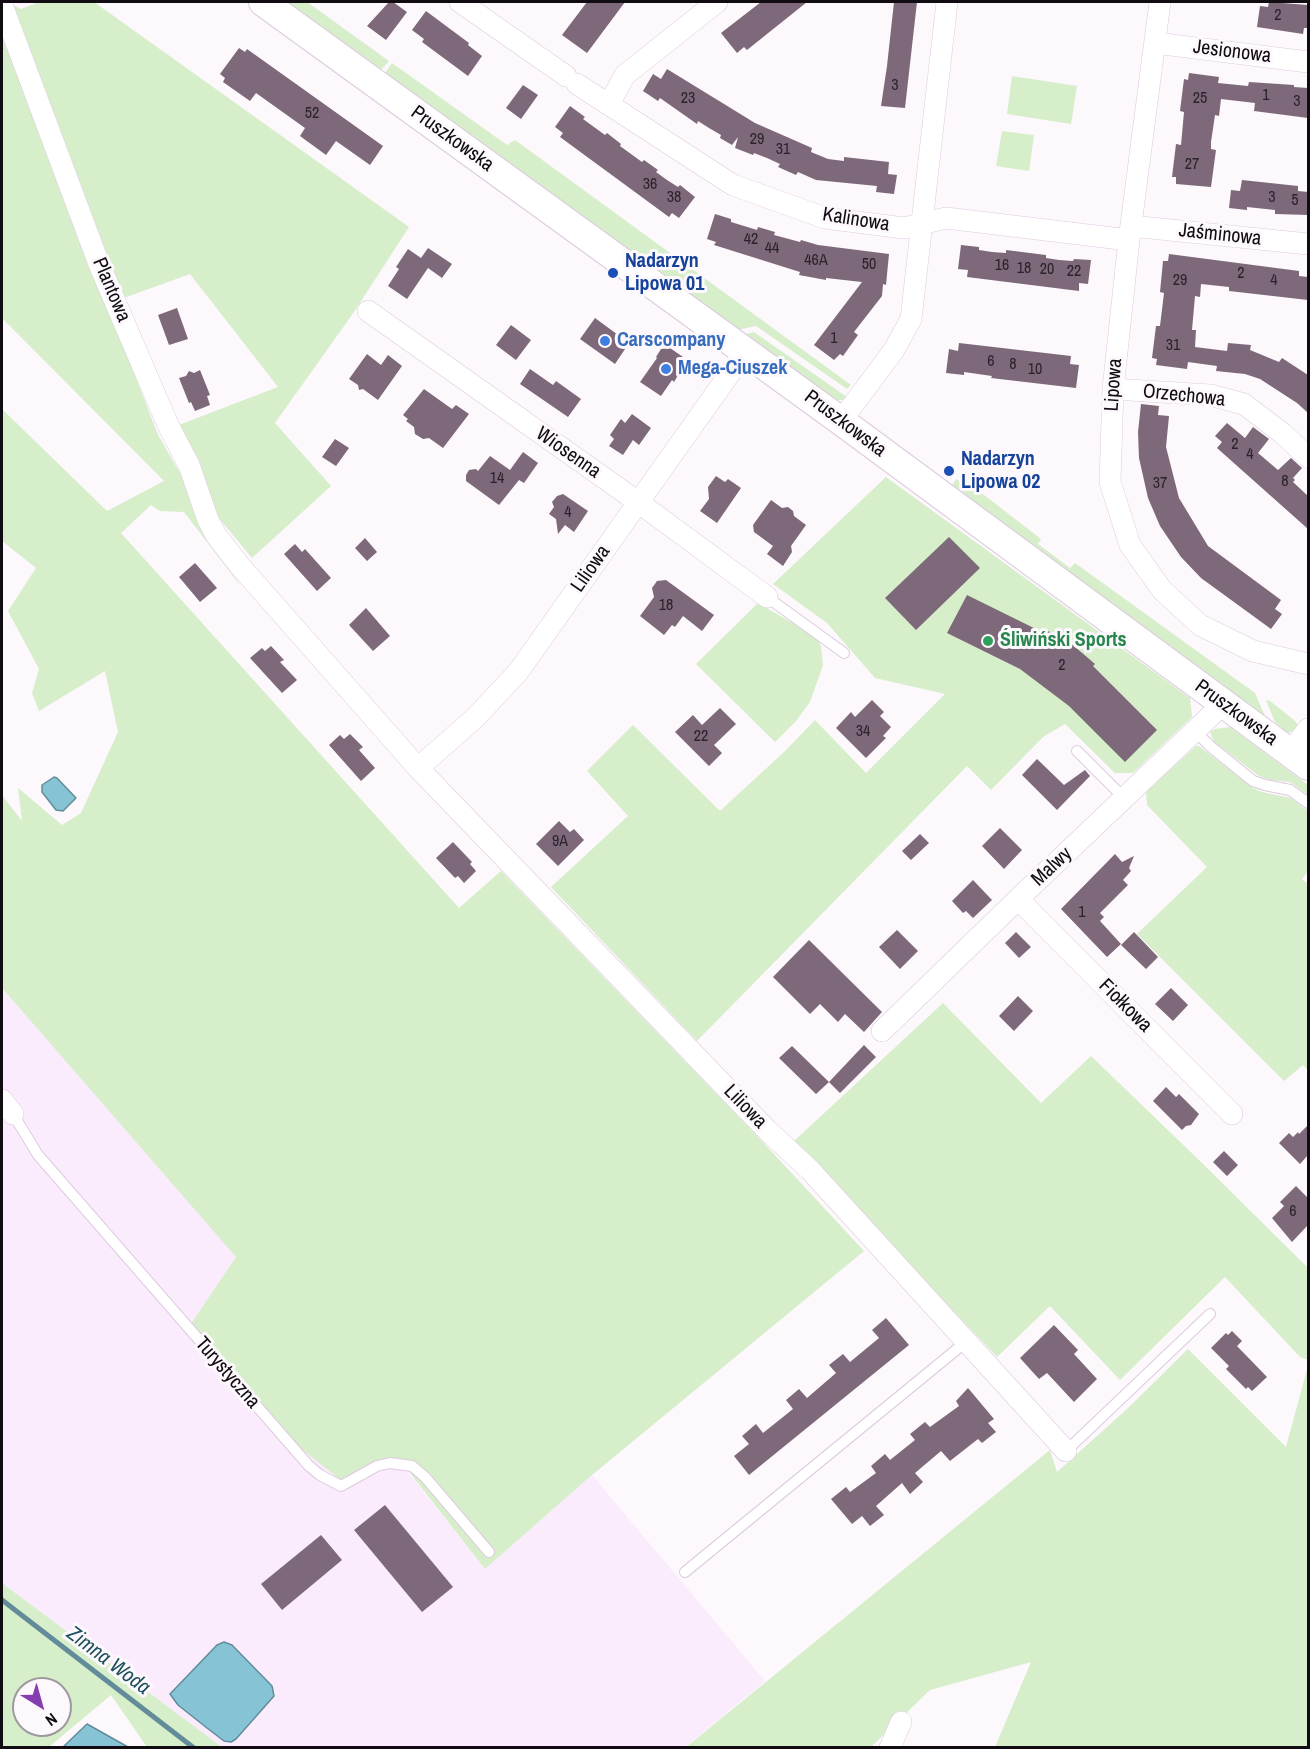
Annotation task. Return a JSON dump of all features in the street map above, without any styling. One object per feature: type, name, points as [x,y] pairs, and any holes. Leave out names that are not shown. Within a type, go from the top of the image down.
[{"type":"street","name":"Pruszkowska","points":[[263,2],[841,421],[1299,759]]},
{"type":"street","name":"Kalinowa","points":[[460,2],[572,80],[733,185],[825,218],[904,228],[946,218],[1130,233]]},
{"type":"street","points":[[609,104],[625,75],[717,2]]},
{"type":"street","points":[[841,421],[894,350],[911,319],[947,2]]},
{"type":"street","name":"Lipowa","points":[[1160,2],[1130,233],[1113,389],[1110,482],[1130,544],[1162,590],[1200,625],[1253,651],[1308,664]]},
{"type":"street","name":"Plantowa","points":[[2,5],[99,264],[168,425],[189,465],[208,520],[216,535],[240,566]]},
{"type":"street","name":"Jesionowa","points":[[1155,43],[1308,62]]},
{"type":"street","name":"Jaśminowa","points":[[1130,233],[1308,244]]},
{"type":"street","name":"Wiosenna","points":[[368,311],[638,502],[767,597]]},
{"type":"street","name":"Liliowa","points":[[418,768],[475,718],[518,672],[745,352]]},
{"type":"street","name":"Orzechowa","points":[[1113,389],[1210,395],[1244,404],[1282,433],[1308,457]]},
{"type":"street","name":"Liliowa","points":[[240,566],[418,768],[767,1130],[810,1170],[1066,1452]]},
{"type":"street","name":"Malwy","points":[[882,1031],[1018,898],[1224,703]]},
{"type":"street","points":[[1299,759],[1308,729]]},
{"type":"street","name":"Fiołkowa","points":[[1018,898],[1232,1114]]},
{"type":"street","points":[[890,1748],[901,1722]]},
{"type":"lane","points":[[767,597],[844,653]]},
{"type":"lane","points":[[1195,731],[1253,781],[1290,790],[1308,803]]},
{"type":"lane","points":[[1077,751],[1125,799]]},
{"type":"lane","name":"Turystyczna","points":[[7,1107],[38,1155],[309,1466],[320,1475],[341,1486],[377,1466],[390,1463],[412,1466],[425,1477],[489,1552]]},
{"type":"lane","points":[[1066,1452],[1210,1314]]},
{"type":"lane","points":[[685,1572],[967,1341]]},
{"type":"shaded area","points":[[2,988],[237,1257],[485,1569],[592,1475],[765,1681],[685,1747],[222,1747],[2,1583]]},
{"type":"green space","points":[[40,2],[94,2],[409,227],[354,312],[275,423],[331,486],[252,558],[213,511],[176,426],[278,387],[190,274],[121,299],[11,4],[21,9]]},
{"type":"green space","points":[[291,2],[307,2],[389,61],[381,70],[290,4]]},
{"type":"green space","points":[[2,29],[158,435],[183,478],[199,521],[240,585],[184,512],[160,511],[151,505],[121,533],[459,908],[501,871],[759,1138],[864,1251],[592,1475],[485,1569],[403,1464],[342,1481],[284,1435],[191,1324],[236,1257],[2,988],[2,795],[22,821],[18,788],[62,825],[81,813],[118,732],[105,671],[39,711],[32,693],[39,669],[8,611],[36,568],[2,541],[2,409],[107,511],[164,481],[2,318]]},
{"type":"green space","points":[[392,63],[507,145],[515,140],[851,385],[847,389],[756,326],[737,330],[385,73]]},
{"type":"green space","points":[[1012,76],[1077,86],[1071,124],[1007,114]]},
{"type":"green space","points":[[1002,131],[1034,135],[1029,171],[996,166]]},
{"type":"green space","points":[[754,332],[847,397],[843,400],[831,400],[738,336]]},
{"type":"green space","points":[[886,477],[1190,698],[1192,717],[1133,773],[1115,773],[1065,724],[1043,737],[991,790],[967,766],[697,1041],[551,887],[628,816],[587,771],[633,725],[720,811],[815,720],[866,773],[945,694],[875,678],[827,623],[773,584]]},
{"type":"green space","points":[[956,479],[963,484],[966,481],[1041,539],[1038,544],[1070,568],[1075,563],[1255,693],[1270,728],[1035,555],[952,485]]},
{"type":"green space","points":[[758,603],[815,636],[821,646],[823,665],[810,702],[796,721],[775,742],[696,664]]},
{"type":"green space","points":[[1266,700],[1294,720],[1301,728],[1288,733],[1285,731],[1275,722]]},
{"type":"green space","points":[[1230,727],[1308,785],[1308,795],[1290,782],[1270,780],[1259,776],[1214,742],[1210,732]]},
{"type":"green space","points":[[1196,746],[1253,788],[1291,798],[1308,811],[1308,871],[1302,879],[1308,884],[1308,1070],[1303,1065],[1284,1081],[1137,934],[1207,867],[1147,805],[1146,792]]},
{"type":"green space","points":[[943,1003],[1041,1103],[1091,1056],[1201,1162],[1308,1268],[1308,1360],[1300,1357],[1225,1277],[1120,1380],[1050,1306],[997,1357],[793,1142]]},
{"type":"green space","points":[[1188,1349],[1286,1447],[1308,1366],[1308,1747],[995,1747],[1031,1662],[930,1690],[871,1747],[685,1748],[1050,1450],[1057,1472],[1127,1409]]},
{"type":"green space","points":[[2,1583],[222,1747],[147,1747],[111,1695],[72,1728],[72,1677],[12,1677],[12,1737],[61,1737],[49,1747],[2,1747]]},
{"type":"water","points":[[54,777],[76,798],[63,811],[56,810],[42,792],[42,785]]},
{"type":"water","points":[[224,1642],[232,1645],[272,1686],[274,1696],[231,1742],[224,1741],[207,1728],[178,1705],[170,1694],[217,1645]]},
{"type":"water","points":[[87,1724],[128,1747],[63,1747]]},
{"type":"building","points":[[389,2],[393,2],[407,12],[386,40],[367,26]]},
{"type":"building","points":[[587,2],[625,2],[587,53],[562,35]]},
{"type":"building","points":[[761,2],[807,2],[747,50],[744,47],[737,53],[721,33]]},
{"type":"building","points":[[894,2],[917,2],[905,108],[881,106]]},
{"type":"building","points":[[1269,2],[1308,5],[1308,28],[1304,28],[1303,34],[1257,27],[1260,6],[1268,7]]},
{"type":"building","points":[[426,11],[469,43],[468,45],[482,56],[468,76],[422,42],[424,39],[412,30]]},
{"type":"building","points":[[239,48],[245,52],[247,49],[383,146],[370,165],[336,141],[326,155],[300,136],[305,128],[256,93],[250,101],[223,82],[225,78],[220,74]]},
{"type":"building","points":[[667,69],[755,123],[812,148],[811,152],[828,159],[844,161],[844,157],[889,162],[888,174],[897,175],[894,194],[876,192],[877,186],[816,180],[798,172],[796,175],[778,167],[780,164],[767,158],[735,148],[738,137],[732,145],[720,138],[721,135],[698,121],[697,124],[660,98],[658,101],[643,91],[653,74],[661,79]]},
{"type":"building","points":[[1189,73],[1219,77],[1218,83],[1248,86],[1249,82],[1308,88],[1308,118],[1254,111],[1255,103],[1221,99],[1219,116],[1215,115],[1211,142],[1211,149],[1216,150],[1211,187],[1176,184],[1176,177],[1172,177],[1176,144],[1181,145],[1184,112],[1180,111],[1184,79],[1188,80]]},
{"type":"building","points":[[523,85],[538,95],[521,119],[506,108]]},
{"type":"building","points":[[570,106],[585,117],[583,119],[621,144],[620,146],[642,162],[644,160],[667,180],[678,187],[680,185],[695,197],[679,218],[672,213],[669,217],[560,137],[563,133],[555,127]]},
{"type":"building","points":[[1242,180],[1298,186],[1298,191],[1308,192],[1308,215],[1275,214],[1275,210],[1247,207],[1247,210],[1229,208],[1231,190],[1240,191]]},
{"type":"building","points":[[715,214],[731,219],[731,222],[757,230],[758,227],[775,232],[774,235],[800,242],[801,240],[818,245],[889,254],[886,285],[883,284],[882,296],[854,332],[858,335],[843,356],[840,354],[834,360],[814,345],[862,282],[826,278],[826,280],[799,275],[800,272],[714,245],[716,242],[707,239]]},
{"type":"building","points":[[961,245],[979,247],[979,250],[992,252],[1006,253],[1006,250],[1046,255],[1046,258],[1059,260],[1091,260],[1088,284],[1079,283],[1079,291],[967,277],[968,270],[958,269]]},
{"type":"building","points":[[428,248],[452,264],[442,278],[428,268],[407,299],[388,286],[399,269],[396,267],[408,249],[421,258]]},
{"type":"building","points":[[1169,254],[1299,271],[1299,276],[1308,277],[1308,300],[1229,291],[1229,287],[1201,284],[1200,297],[1195,296],[1192,330],[1196,330],[1195,347],[1227,351],[1228,343],[1251,345],[1250,350],[1279,362],[1282,358],[1308,375],[1308,413],[1297,403],[1260,379],[1245,374],[1216,371],[1217,366],[1188,362],[1187,369],[1156,365],[1157,359],[1152,358],[1156,326],[1160,326],[1164,293],[1160,292],[1163,261],[1168,261]]},
{"type":"building","points":[[177,308],[188,339],[169,345],[158,315]]},
{"type":"building","name":"Carscompany","points":[[595,318],[629,343],[615,364],[580,339]]},
{"type":"building","points":[[511,325],[531,340],[516,360],[496,345]]},
{"type":"building","points":[[959,343],[1071,356],[1070,364],[1079,365],[1076,388],[991,378],[992,376],[964,372],[964,375],[946,373],[949,349],[958,351]]},
{"type":"building","name":"Mega-Ciuszek","points":[[670,348],[683,357],[684,365],[674,382],[672,380],[661,396],[640,382],[661,349]]},
{"type":"building","points":[[367,354],[381,365],[388,355],[402,366],[378,400],[363,389],[359,390],[358,385],[349,379]]},
{"type":"building","points":[[530,369],[553,385],[556,381],[581,399],[568,417],[520,384]]},
{"type":"building","points":[[200,370],[210,395],[207,396],[210,405],[195,411],[191,402],[189,403],[179,378],[186,376],[189,371],[194,373]]},
{"type":"building","points":[[424,389],[452,409],[456,405],[469,414],[443,448],[429,438],[423,439],[415,434],[414,427],[406,421],[408,419],[403,415]]},
{"type":"building","points":[[1141,404],[1159,406],[1158,415],[1169,416],[1166,447],[1179,498],[1208,546],[1281,600],[1275,609],[1282,614],[1271,629],[1201,578],[1181,557],[1160,526],[1148,498],[1139,458],[1138,432]]},
{"type":"building","points":[[632,414],[651,428],[639,445],[633,440],[623,455],[609,446],[614,439],[610,435],[621,419],[625,423]]},
{"type":"building","points":[[1227,423],[1245,438],[1253,427],[1269,439],[1258,453],[1278,470],[1291,458],[1302,468],[1293,478],[1295,480],[1293,482],[1308,496],[1308,529],[1217,448],[1222,442],[1215,436]]},
{"type":"building","points":[[335,439],[349,448],[336,466],[322,457]]},
{"type":"building","points":[[523,452],[538,463],[524,483],[519,480],[499,505],[466,481],[469,470],[478,471],[490,456],[510,470]]},
{"type":"building","points":[[716,476],[725,482],[728,479],[741,488],[717,523],[700,511],[709,499],[708,487]]},
{"type":"building","points":[[563,494],[588,511],[574,532],[565,525],[558,534],[556,519],[549,514],[554,507],[552,502],[557,496]]},
{"type":"building","points":[[771,500],[782,508],[788,507],[793,511],[794,516],[806,525],[791,546],[792,552],[783,566],[767,554],[773,546],[754,532],[753,525]]},
{"type":"building","points":[[949,537],[980,568],[916,630],[885,598]]},
{"type":"building","points":[[365,538],[377,552],[367,561],[355,548]]},
{"type":"building","points":[[295,544],[302,552],[305,549],[331,578],[317,591],[284,554]]},
{"type":"building","points":[[195,563],[217,588],[200,602],[179,577]]},
{"type":"building","points":[[666,580],[714,615],[702,631],[683,616],[675,627],[672,625],[664,635],[640,616],[654,597],[652,588],[657,581]]},
{"type":"building","points":[[967,595],[1046,634],[1048,631],[1067,640],[1095,664],[1093,666],[1157,730],[1125,762],[1069,706],[1020,669],[947,633]]},
{"type":"building","points":[[366,608],[390,636],[373,651],[349,625]]},
{"type":"building","points":[[271,646],[284,660],[280,662],[297,680],[282,693],[250,658],[262,648],[265,651]]},
{"type":"building","points":[[872,700],[884,712],[880,716],[891,727],[883,736],[886,738],[866,758],[836,728],[851,712],[855,717]]},
{"type":"building","points":[[720,708],[736,724],[714,745],[722,753],[709,766],[675,732],[693,715],[702,725]]},
{"type":"building","points":[[350,734],[363,747],[359,750],[375,768],[361,781],[329,745],[340,735],[344,739]]},
{"type":"building","points":[[1037,759],[1064,785],[1085,770],[1090,776],[1057,810],[1022,775]]},
{"type":"building","points":[[559,821],[570,832],[574,829],[584,840],[558,866],[536,844]]},
{"type":"building","points":[[1000,828],[1022,850],[1004,869],[982,846]]},
{"type":"building","points":[[920,834],[929,843],[911,860],[902,851]]},
{"type":"building","points":[[453,842],[472,862],[470,864],[476,871],[464,883],[458,876],[455,878],[436,858]]},
{"type":"building","points":[[1115,854],[1122,862],[1134,856],[1129,868],[1131,871],[1123,880],[1128,885],[1100,913],[1104,917],[1100,921],[1121,944],[1107,957],[1061,909]]},
{"type":"building","points":[[973,880],[992,900],[973,918],[966,911],[963,913],[952,901]]},
{"type":"building","points":[[897,930],[918,951],[900,969],[879,947]]},
{"type":"building","points":[[1016,932],[1031,947],[1019,958],[1005,943]]},
{"type":"building","points":[[1134,932],[1158,957],[1146,969],[1121,945]]},
{"type":"building","points":[[809,940],[882,1012],[864,1032],[845,1014],[838,1022],[820,1004],[810,1014],[773,977]]},
{"type":"building","points":[[1171,988],[1188,1005],[1173,1021],[1155,1004]]},
{"type":"building","points":[[1018,996],[1033,1011],[1014,1031],[999,1016]]},
{"type":"building","points":[[864,1045],[876,1057],[840,1093],[829,1082]]},
{"type":"building","points":[[792,1046],[829,1082],[816,1094],[779,1058]]},
{"type":"building","points":[[1166,1087],[1176,1097],[1179,1094],[1199,1114],[1191,1125],[1182,1130],[1153,1101]]},
{"type":"building","points":[[1308,1125],[1308,1155],[1300,1164],[1279,1143],[1289,1133],[1293,1137]]},
{"type":"building","points":[[1224,1151],[1238,1165],[1227,1176],[1213,1162]]},
{"type":"building","points":[[1296,1186],[1308,1198],[1308,1225],[1292,1242],[1272,1218],[1284,1206],[1280,1202]]},
{"type":"building","points":[[886,1318],[909,1345],[749,1475],[734,1456],[749,1444],[742,1436],[756,1424],[763,1433],[793,1409],[786,1400],[799,1389],[807,1398],[836,1373],[829,1365],[843,1354],[850,1362],[879,1338],[872,1330]]},
{"type":"building","points":[[1054,1325],[1078,1350],[1074,1354],[1097,1379],[1074,1402],[1047,1373],[1039,1379],[1020,1358]]},
{"type":"building","points":[[1232,1331],[1242,1341],[1237,1346],[1267,1377],[1252,1391],[1248,1387],[1246,1389],[1226,1369],[1229,1366],[1211,1348],[1226,1333],[1228,1335]]},
{"type":"building","points":[[968,1388],[994,1419],[988,1423],[996,1432],[982,1443],[978,1439],[950,1461],[941,1451],[915,1473],[923,1482],[910,1494],[902,1483],[876,1506],[884,1515],[870,1526],[862,1516],[852,1524],[831,1499],[846,1487],[850,1492],[876,1473],[871,1466],[885,1454],[890,1460],[915,1440],[910,1434],[925,1422],[930,1427],[959,1406],[956,1401]]},
{"type":"building","points":[[385,1505],[453,1587],[422,1612],[354,1530]]},
{"type":"building","points":[[321,1535],[342,1560],[282,1610],[261,1584]]},
{"type":"waterway","name":"Zimna Woda","points":[[2,1600],[194,1748]]},
{"type":"place","name":"Nadarzyn Lipowa 01","points":[[613,273]]},
{"type":"place","name":"Carscompany","points":[[605,341]]},
{"type":"place","name":"Mega-Ciuszek","points":[[666,369]]},
{"type":"place","name":"Nadarzyn Lipowa 02","points":[[949,471]]},
{"type":"place","name":"Śliwiński Sports","points":[[988,641]]}]
